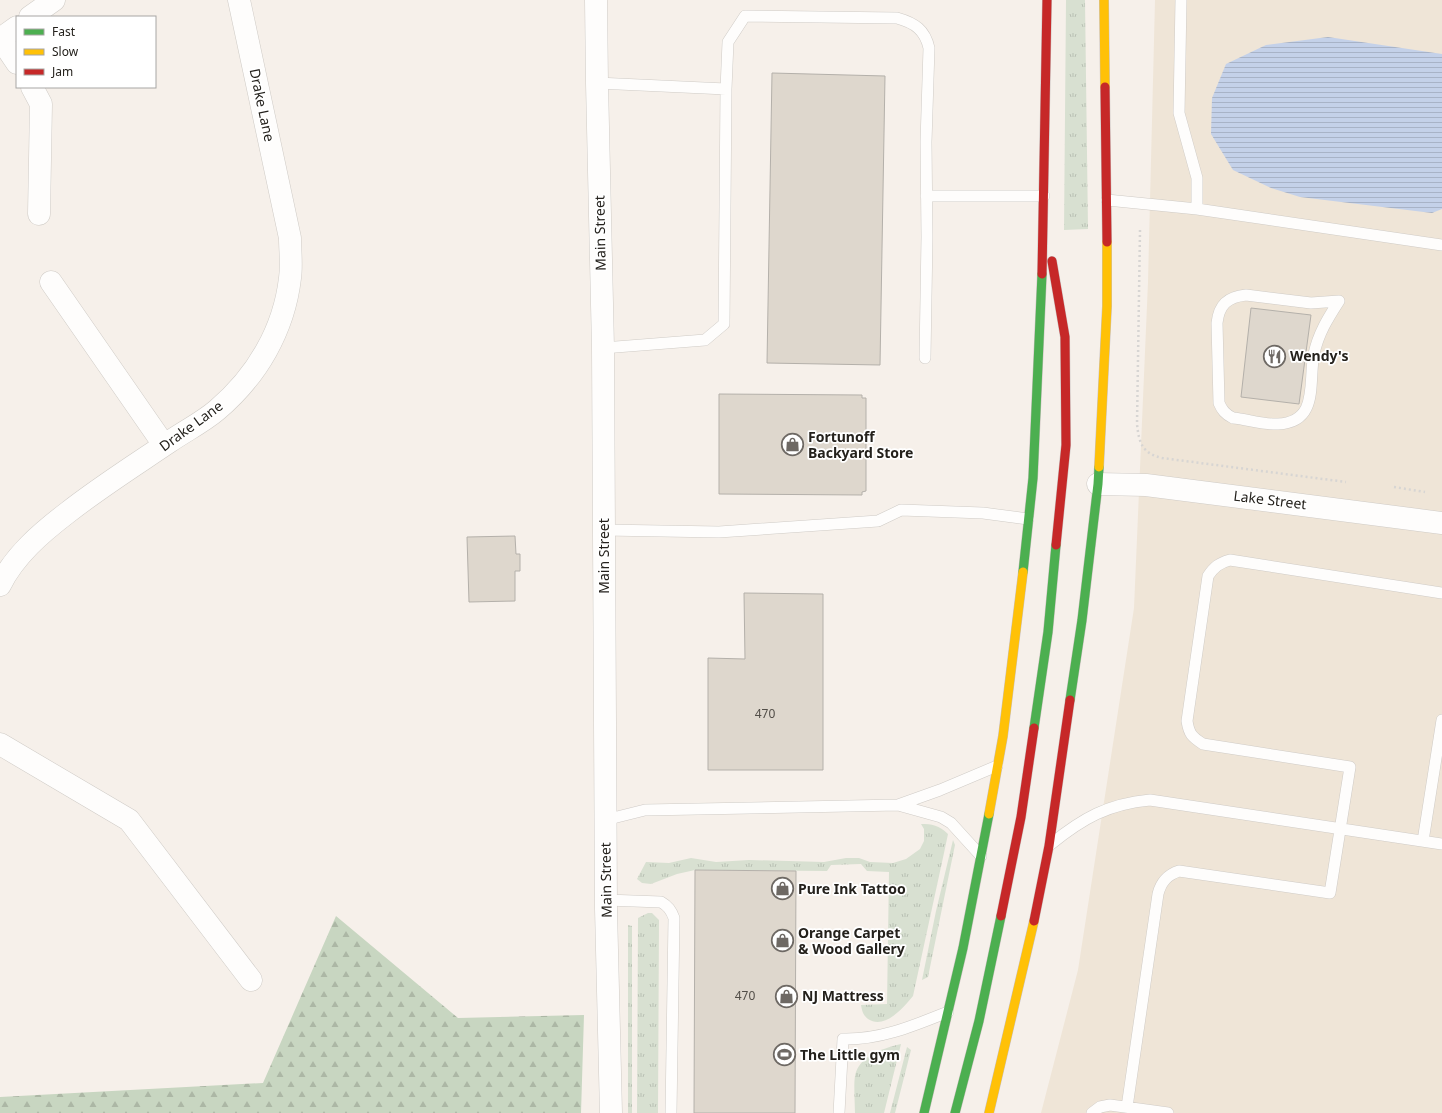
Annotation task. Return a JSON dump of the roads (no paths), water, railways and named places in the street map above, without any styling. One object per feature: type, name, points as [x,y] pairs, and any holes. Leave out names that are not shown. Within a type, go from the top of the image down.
[{"type":"highway","points":[[924,1113],[963,948],[981,856],[1003,736],[1022,591],[1034,470],[1044,212],[1047,0]]},
{"type":"highway","points":[[989,1113],[1023,971],[1049,846],[1082,620],[1098,484],[1107,306],[1104,0]]},
{"type":"highway","points":[[955,1113],[979,1021],[1021,817],[1049,624],[1066,445],[1065,337],[1044,212]]},
{"type":"street","name":"Drake Lane","points":[[0,585],[5,575],[21,554],[48,528],[78,504],[217,410],[240,388],[260,363],[274,337],[285,305],[290,277],[290,238],[239,0]]},
{"type":"street","name":"Main Street","points":[[596,0],[596,83],[603,348],[605,820],[611,1113]]},
{"type":"street","points":[[31,16],[52,1]]},
{"type":"street","points":[[16,27],[0,38],[16,62]]},
{"type":"street","points":[[33,88],[41,104],[39,214]]},
{"type":"street","points":[[51,282],[164,445]]},
{"type":"street","name":"Lake Street","points":[[1098,484],[1146,485],[1366,512],[1442,523]]},
{"type":"street","points":[[0,744],[129,820],[251,980]]},
{"type":"lane","points":[[1181,0],[1179,113],[1197,178],[1197,209]]},
{"type":"lane","points":[[603,348],[705,340],[724,324],[726,89],[728,42],[745,16],[897,18],[914,24],[921,30],[927,39],[929,48],[926,142],[925,358]]},
{"type":"lane","points":[[596,83],[726,89]]},
{"type":"lane","points":[[926,196],[1044,196]]},
{"type":"lane","points":[[1107,200],[1197,209],[1442,245]]},
{"type":"lane","points":[[1246,295],[1311,303],[1339,301],[1325,322],[1314,354],[1310,402],[1305,411],[1294,421],[1278,424],[1227,416],[1221,407],[1218,395],[1217,323],[1218,312],[1224,304],[1235,296],[1246,295]]},
{"type":"lane","points":[[604,530],[727,531],[878,521],[901,510],[983,513],[1028,519]]},
{"type":"lane","points":[[1127,1107],[1158,894],[1163,882],[1170,875],[1179,870],[1330,893],[1350,767],[1203,744],[1193,738],[1188,729],[1188,721],[1208,576],[1214,567],[1222,562],[1230,560],[1442,593]]},
{"type":"lane","points":[[1423,841],[1442,720]]},
{"type":"lane","points":[[605,820],[645,810],[898,805],[940,790],[997,766]]},
{"type":"lane","points":[[1049,846],[1072,827],[1088,817],[1107,809],[1131,802],[1150,800],[1442,844]]},
{"type":"lane","points":[[898,805],[941,818],[951,823],[981,856]]},
{"type":"lane","points":[[606,900],[661,902],[672,911],[674,918],[672,1113]]},
{"type":"lane","points":[[839,1113],[843,1039],[876,1037],[908,1028],[948,1012]]},
{"type":"lane","points":[[1092,1113],[1100,1107],[1110,1105],[1168,1113]]},
{"type":"water","points":[[1328,37],[1442,54],[1442,209],[1432,213],[1300,197],[1271,188],[1233,170],[1211,134],[1212,98],[1226,64],[1266,45]]},
{"type":"place","name":"Wendy's","points":[[1275,356]]},
{"type":"place","name":"Fortunoff Backyard Store","points":[[793,445]]},
{"type":"place","name":"Pure Ink Tattoo","points":[[782,889]]},
{"type":"place","name":"Orange Carpet & Wood Gallery","points":[[782,941]]},
{"type":"place","name":"NJ Mattress","points":[[786,996]]},
{"type":"place","name":"The Little gym","points":[[785,1055]]}]
